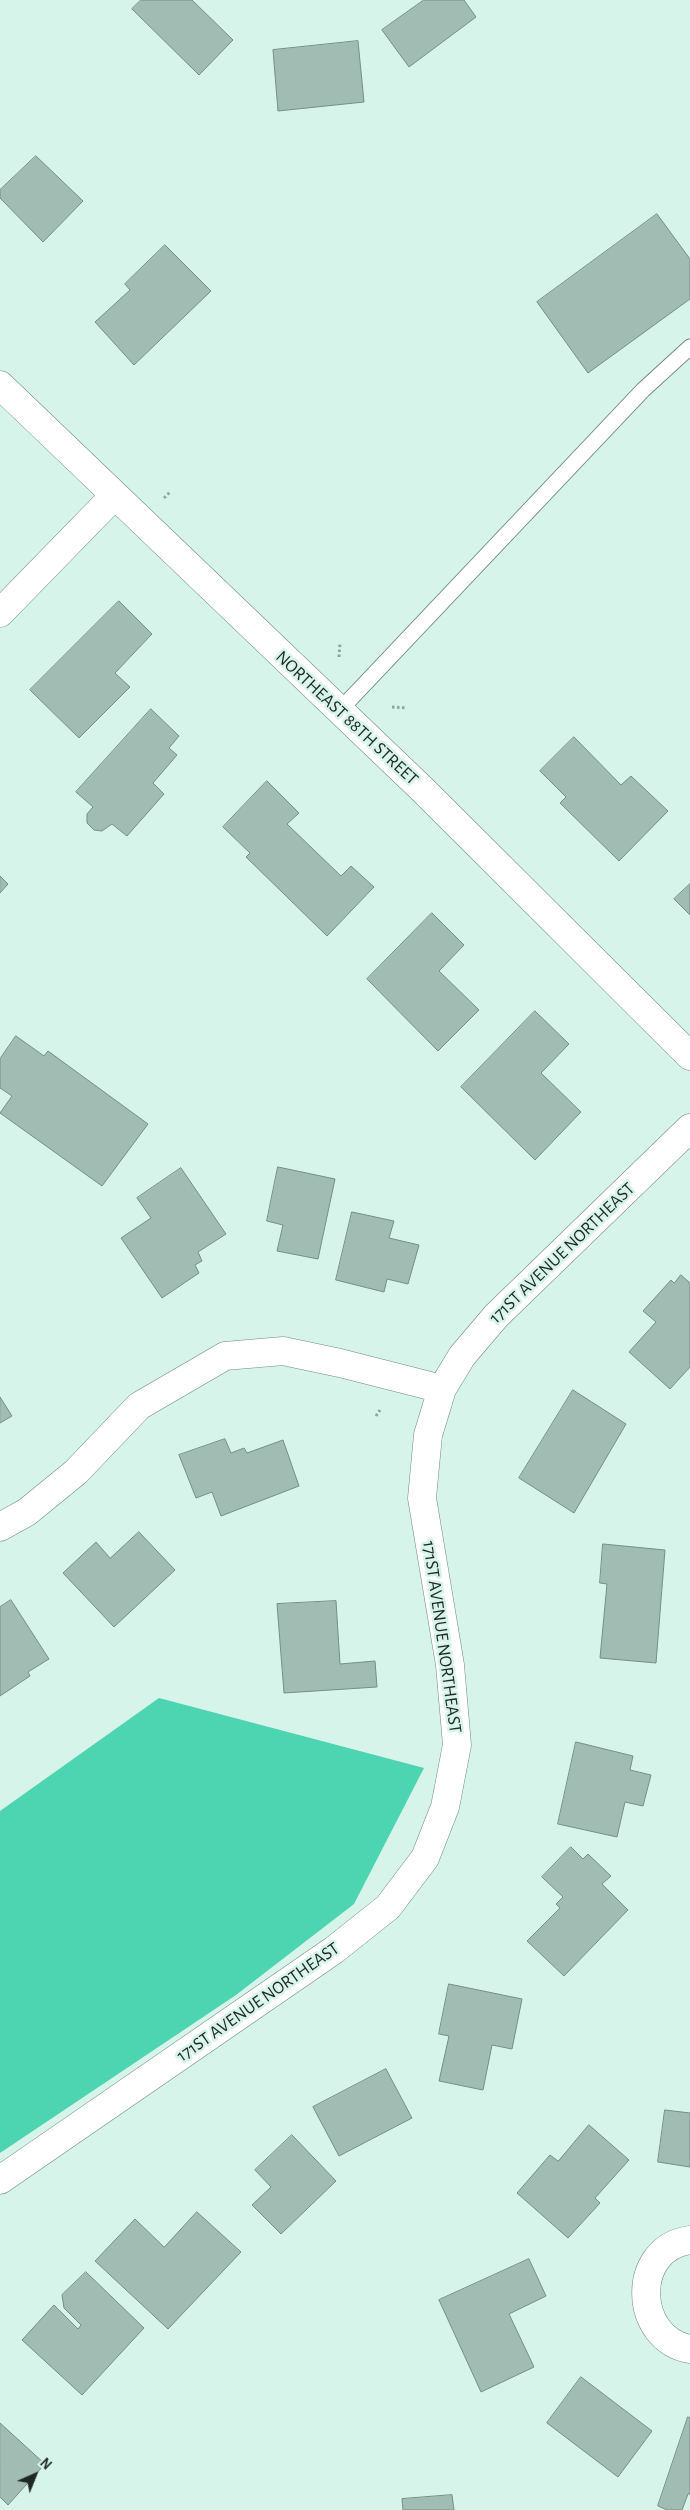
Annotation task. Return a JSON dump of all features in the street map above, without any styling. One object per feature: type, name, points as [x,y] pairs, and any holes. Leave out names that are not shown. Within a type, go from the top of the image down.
[{"type":"street","name":"NORTHEAST 88TH STREET","points":[[0,385],[423,790],[690,1056]]},
{"type":"street","points":[[0,613],[114,496]]},
{"type":"street","name":"171ST AVENUE NORTHEAST","points":[[0,2180],[334,1950],[388,1907],[425,1858],[446,1807],[457,1745],[450,1665],[422,1498],[428,1435],[442,1389],[462,1356],[496,1316],[690,1128]]},
{"type":"street","points":[[0,1527],[27,1512],[76,1472],[139,1406],[225,1356],[283,1351],[340,1363],[442,1389]]},
{"type":"street","points":[[690,2240],[670,2248],[656,2260],[647,2277],[645,2295],[648,2313],[657,2329],[671,2342],[690,2349]]},
{"type":"lane","points":[[339,711],[643,390],[690,347]]},
{"type":"path","points":[[339,657],[340,643]]},
{"type":"path","points":[[392,707],[407,708]]},
{"type":"path","points":[[376,1416],[380,1410]]},
{"type":"green space","points":[[159,1698],[424,1768],[354,1904],[236,1995],[0,2153],[0,1811]]},
{"type":"building","points":[[141,0],[192,0],[233,40],[199,75],[132,9]]},
{"type":"building","points":[[424,0],[464,0],[476,17],[409,67],[382,30]]},
{"type":"building","points":[[358,41],[364,102],[278,111],[273,50]]},
{"type":"building","points":[[36,156],[83,201],[43,242],[0,198],[0,190]]},
{"type":"building","points":[[657,214],[690,259],[690,299],[588,373],[537,302]]},
{"type":"building","points":[[165,245],[211,291],[134,365],[95,322],[130,290],[125,284]]},
{"type":"building","points":[[119,601],[152,634],[115,673],[130,687],[79,738],[30,690]]},
{"type":"building","points":[[151,709],[179,736],[169,748],[177,755],[153,783],[164,794],[127,836],[112,824],[102,831],[94,830],[87,823],[87,814],[93,807],[76,792]]},
{"type":"building","points":[[574,737],[621,785],[631,776],[668,811],[619,861],[560,803],[566,797],[540,771]]},
{"type":"building","points":[[267,781],[299,813],[287,824],[341,876],[351,866],[374,887],[327,936],[246,857],[250,853],[223,827]]},
{"type":"building","points":[[0,876],[8,884],[0,893]]},
{"type":"building","points":[[690,884],[690,915],[674,899]]},
{"type":"building","points":[[432,913],[464,945],[439,971],[479,1010],[438,1051],[367,979]]},
{"type":"building","points":[[535,1011],[569,1044],[541,1073],[581,1112],[535,1160],[461,1087]]},
{"type":"building","points":[[16,1036],[44,1056],[48,1051],[148,1124],[102,1186],[0,1113],[12,1096],[0,1088],[0,1059]]},
{"type":"building","points":[[278,1167],[335,1179],[318,1259],[277,1251],[283,1225],[267,1221]]},
{"type":"building","points":[[181,1168],[226,1234],[198,1252],[202,1261],[195,1265],[199,1273],[162,1298],[121,1238],[151,1218],[137,1198]]},
{"type":"building","points":[[352,1212],[394,1221],[389,1238],[419,1245],[408,1284],[387,1279],[384,1292],[336,1280]]},
{"type":"building","points":[[681,1275],[690,1283],[690,1367],[670,1389],[629,1352],[656,1322],[643,1311],[671,1280],[674,1283]]},
{"type":"building","points":[[573,1390],[626,1424],[574,1513],[519,1478]]},
{"type":"building","points":[[0,1397],[12,1416],[0,1423]]},
{"type":"building","points":[[225,1439],[231,1453],[244,1448],[247,1453],[283,1440],[299,1486],[221,1516],[212,1492],[196,1498],[179,1455]]},
{"type":"building","points":[[139,1532],[175,1570],[114,1627],[63,1573],[96,1542],[110,1558]]},
{"type":"building","points":[[603,1544],[665,1550],[656,1663],[600,1658],[607,1584],[600,1583]]},
{"type":"building","points":[[11,1600],[49,1659],[28,1672],[30,1676],[0,1696],[0,1607]]},
{"type":"building","points":[[336,1601],[340,1664],[375,1661],[377,1687],[284,1693],[277,1604]]},
{"type":"building","points":[[576,1742],[633,1756],[630,1770],[651,1775],[643,1806],[625,1802],[617,1837],[558,1824]]},
{"type":"building","points":[[571,1847],[583,1859],[588,1854],[611,1876],[602,1884],[628,1910],[564,1976],[527,1941],[560,1908],[556,1904],[563,1897],[542,1877]]},
{"type":"building","points":[[449,1984],[522,1999],[512,2049],[492,2045],[483,2090],[439,2081],[449,2036],[439,2034]]},
{"type":"building","points":[[386,2069],[412,2118],[339,2156],[313,2107]]},
{"type":"building","points":[[665,2110],[690,2113],[690,2167],[658,2162]]},
{"type":"building","points":[[589,2125],[629,2160],[595,2198],[600,2203],[568,2238],[517,2193],[550,2155],[558,2161]]},
{"type":"building","points":[[292,2135],[336,2181],[281,2234],[252,2205],[271,2187],[255,2170]]},
{"type":"building","points":[[197,2212],[241,2252],[168,2329],[95,2261],[135,2219],[164,2247]]},
{"type":"building","points":[[529,2259],[546,2296],[509,2314],[534,2367],[481,2392],[439,2300]]},
{"type":"building","points":[[86,2272],[144,2328],[82,2395],[22,2340],[54,2305],[78,2329],[81,2325],[64,2308],[62,2295]]},
{"type":"building","points":[[581,2377],[652,2431],[618,2477],[547,2423]]},
{"type":"building","points":[[688,2417],[690,2418],[690,2494],[688,2494],[682,2510],[667,2510],[658,2506]]},
{"type":"building","points":[[0,2423],[45,2464],[8,2505],[0,2497]]},
{"type":"building","points":[[452,2495],[454,2510],[403,2510],[402,2499]]}]
